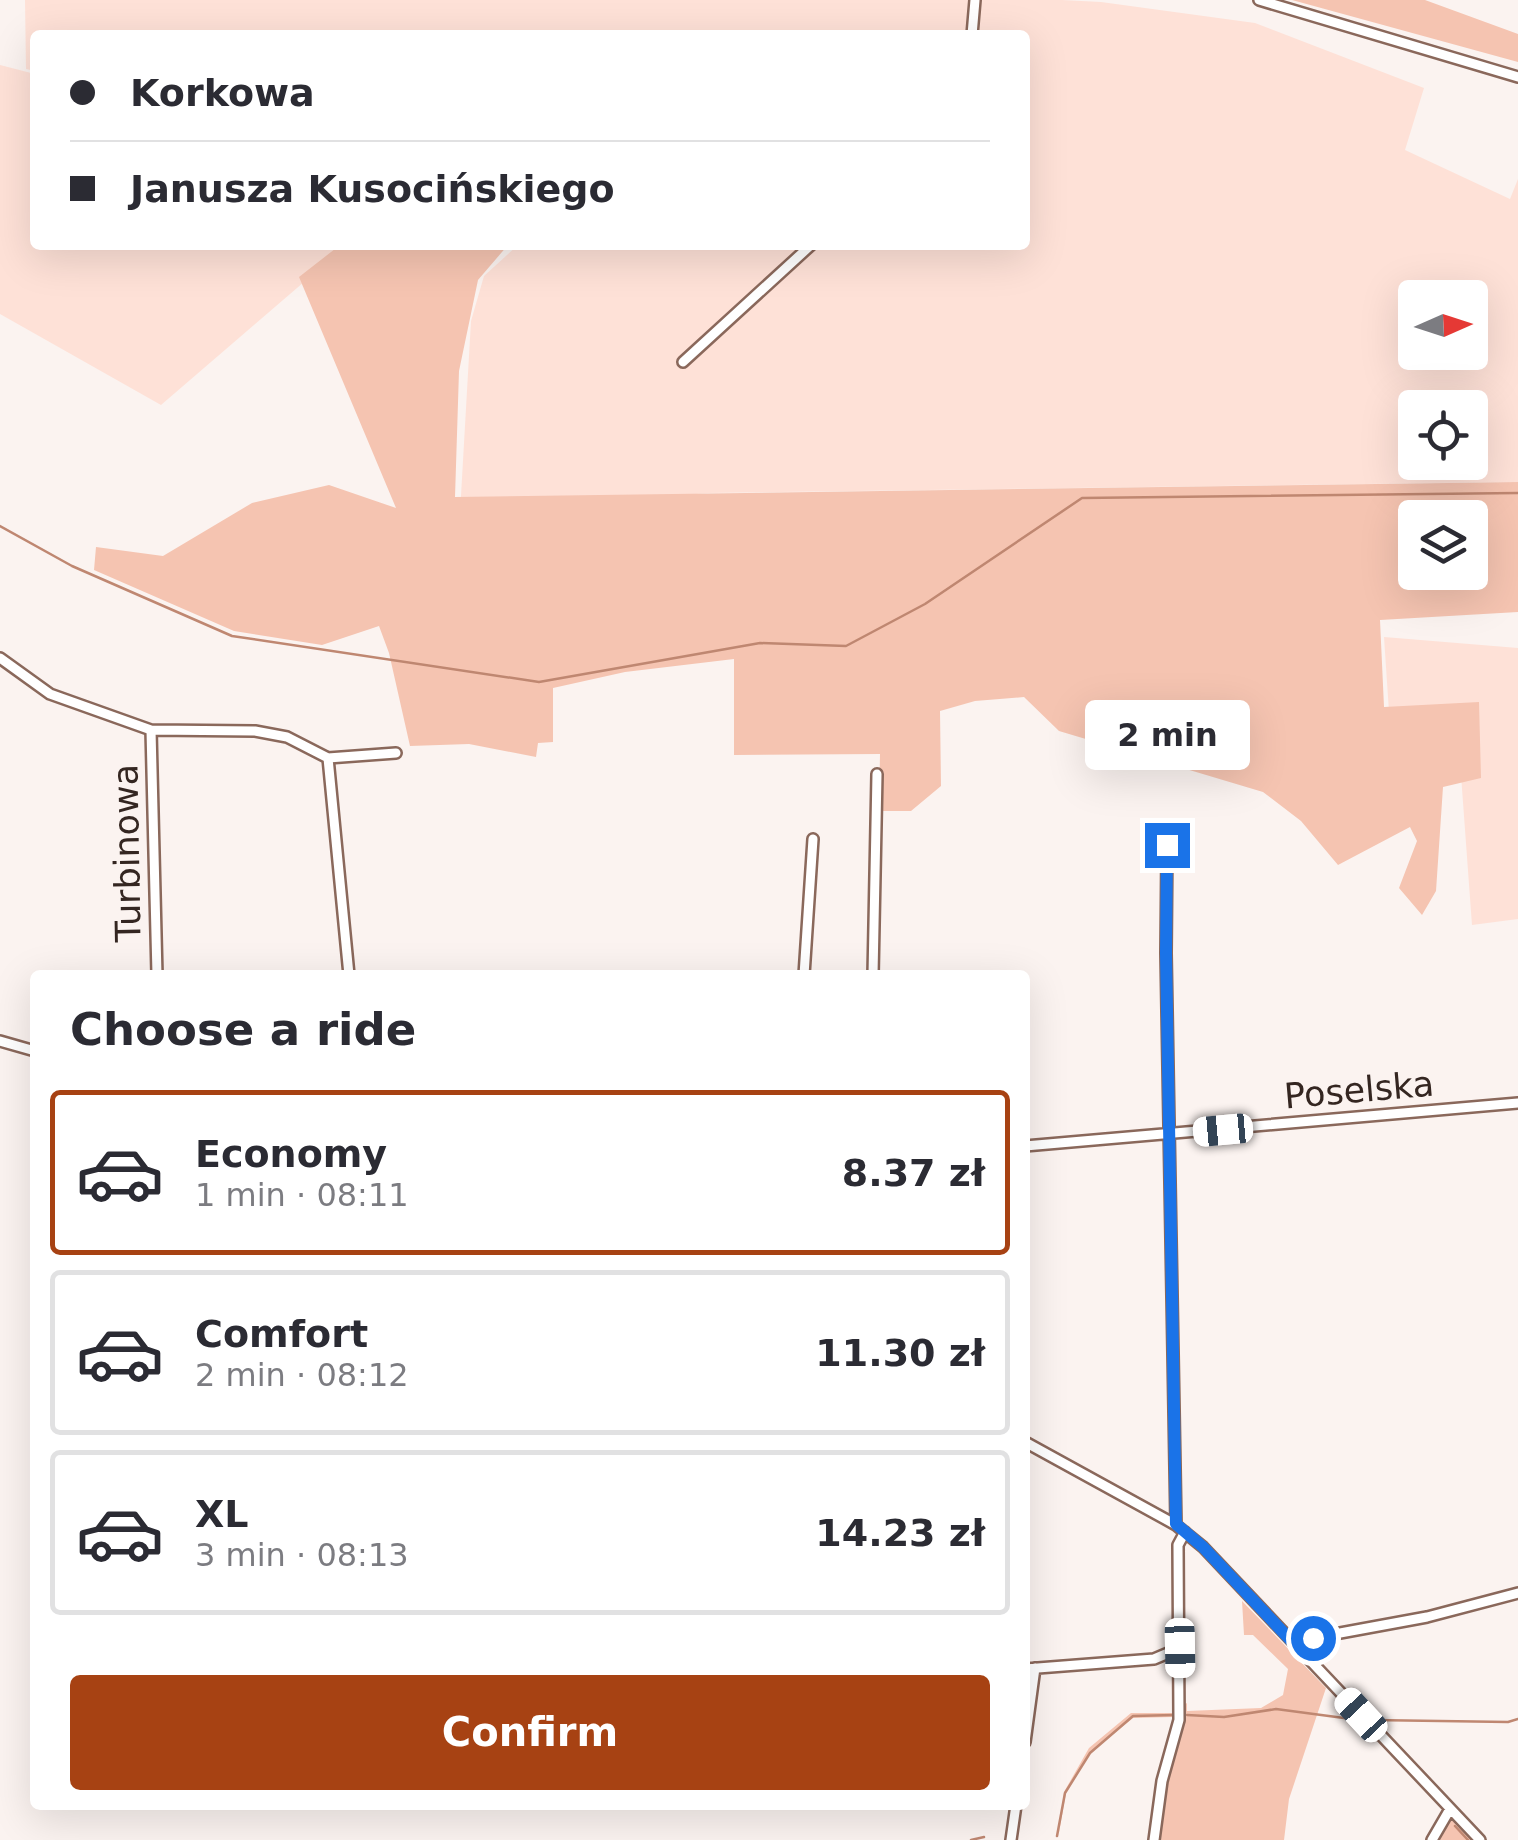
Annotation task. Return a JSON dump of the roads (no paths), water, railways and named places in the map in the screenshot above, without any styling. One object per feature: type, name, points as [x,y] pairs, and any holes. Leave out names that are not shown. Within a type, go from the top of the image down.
[{"type":"street","points":[[972,30],[975,0]]},
{"type":"street","points":[[1259,0],[1518,76]]},
{"type":"street","points":[[684,362],[806,250]]},
{"type":"street","points":[[0,658],[50,694],[152,730],[255,730],[287,737],[328,758],[396,753]]},
{"type":"street","name":"Turbinowa","points":[[152,730],[156,970]]},
{"type":"street","points":[[328,758],[349,970]]},
{"type":"street","points":[[873,970],[877,774]]},
{"type":"street","points":[[804,970],[813,839]]},
{"type":"street","points":[[1167,845],[1176,1524]]},
{"type":"street","points":[[0,1041],[30,1050]]},
{"type":"street","name":"Poselska","points":[[1030,1146],[1518,1103]]},
{"type":"street","points":[[1030,1445],[1176,1524],[1203,1547],[1480,1840]]},
{"type":"street","points":[[1154,1840],[1162,1781],[1179,1720],[1178,1545],[1185,1532]]},
{"type":"street","points":[[1298,1648],[1313,1638],[1427,1617],[1518,1593]]},
{"type":"street","points":[[1030,1669],[1154,1659],[1180,1648]]},
{"type":"street","points":[[1432,1840],[1450,1809]]},
{"type":"street","points":[[1011,1840],[1015,1810]]},
{"type":"waterway","points":[[0,526],[72,566],[232,636],[539,682],[760,643],[846,646],[925,604],[1082,498],[1518,493]]},
{"type":"waterway","points":[[1187,1715],[1224,1717],[1276,1709],[1359,1720]]},
{"type":"waterway","points":[[1057,1836],[1065,1793],[1090,1753],[1133,1716],[1174,1715]]},
{"type":"waterway","points":[[1372,1720],[1518,1719]]},
{"type":"waterway","points":[[1455,1826],[1468,1840]]},
{"type":"waterway","points":[[971,1840],[984,1837]]}]
